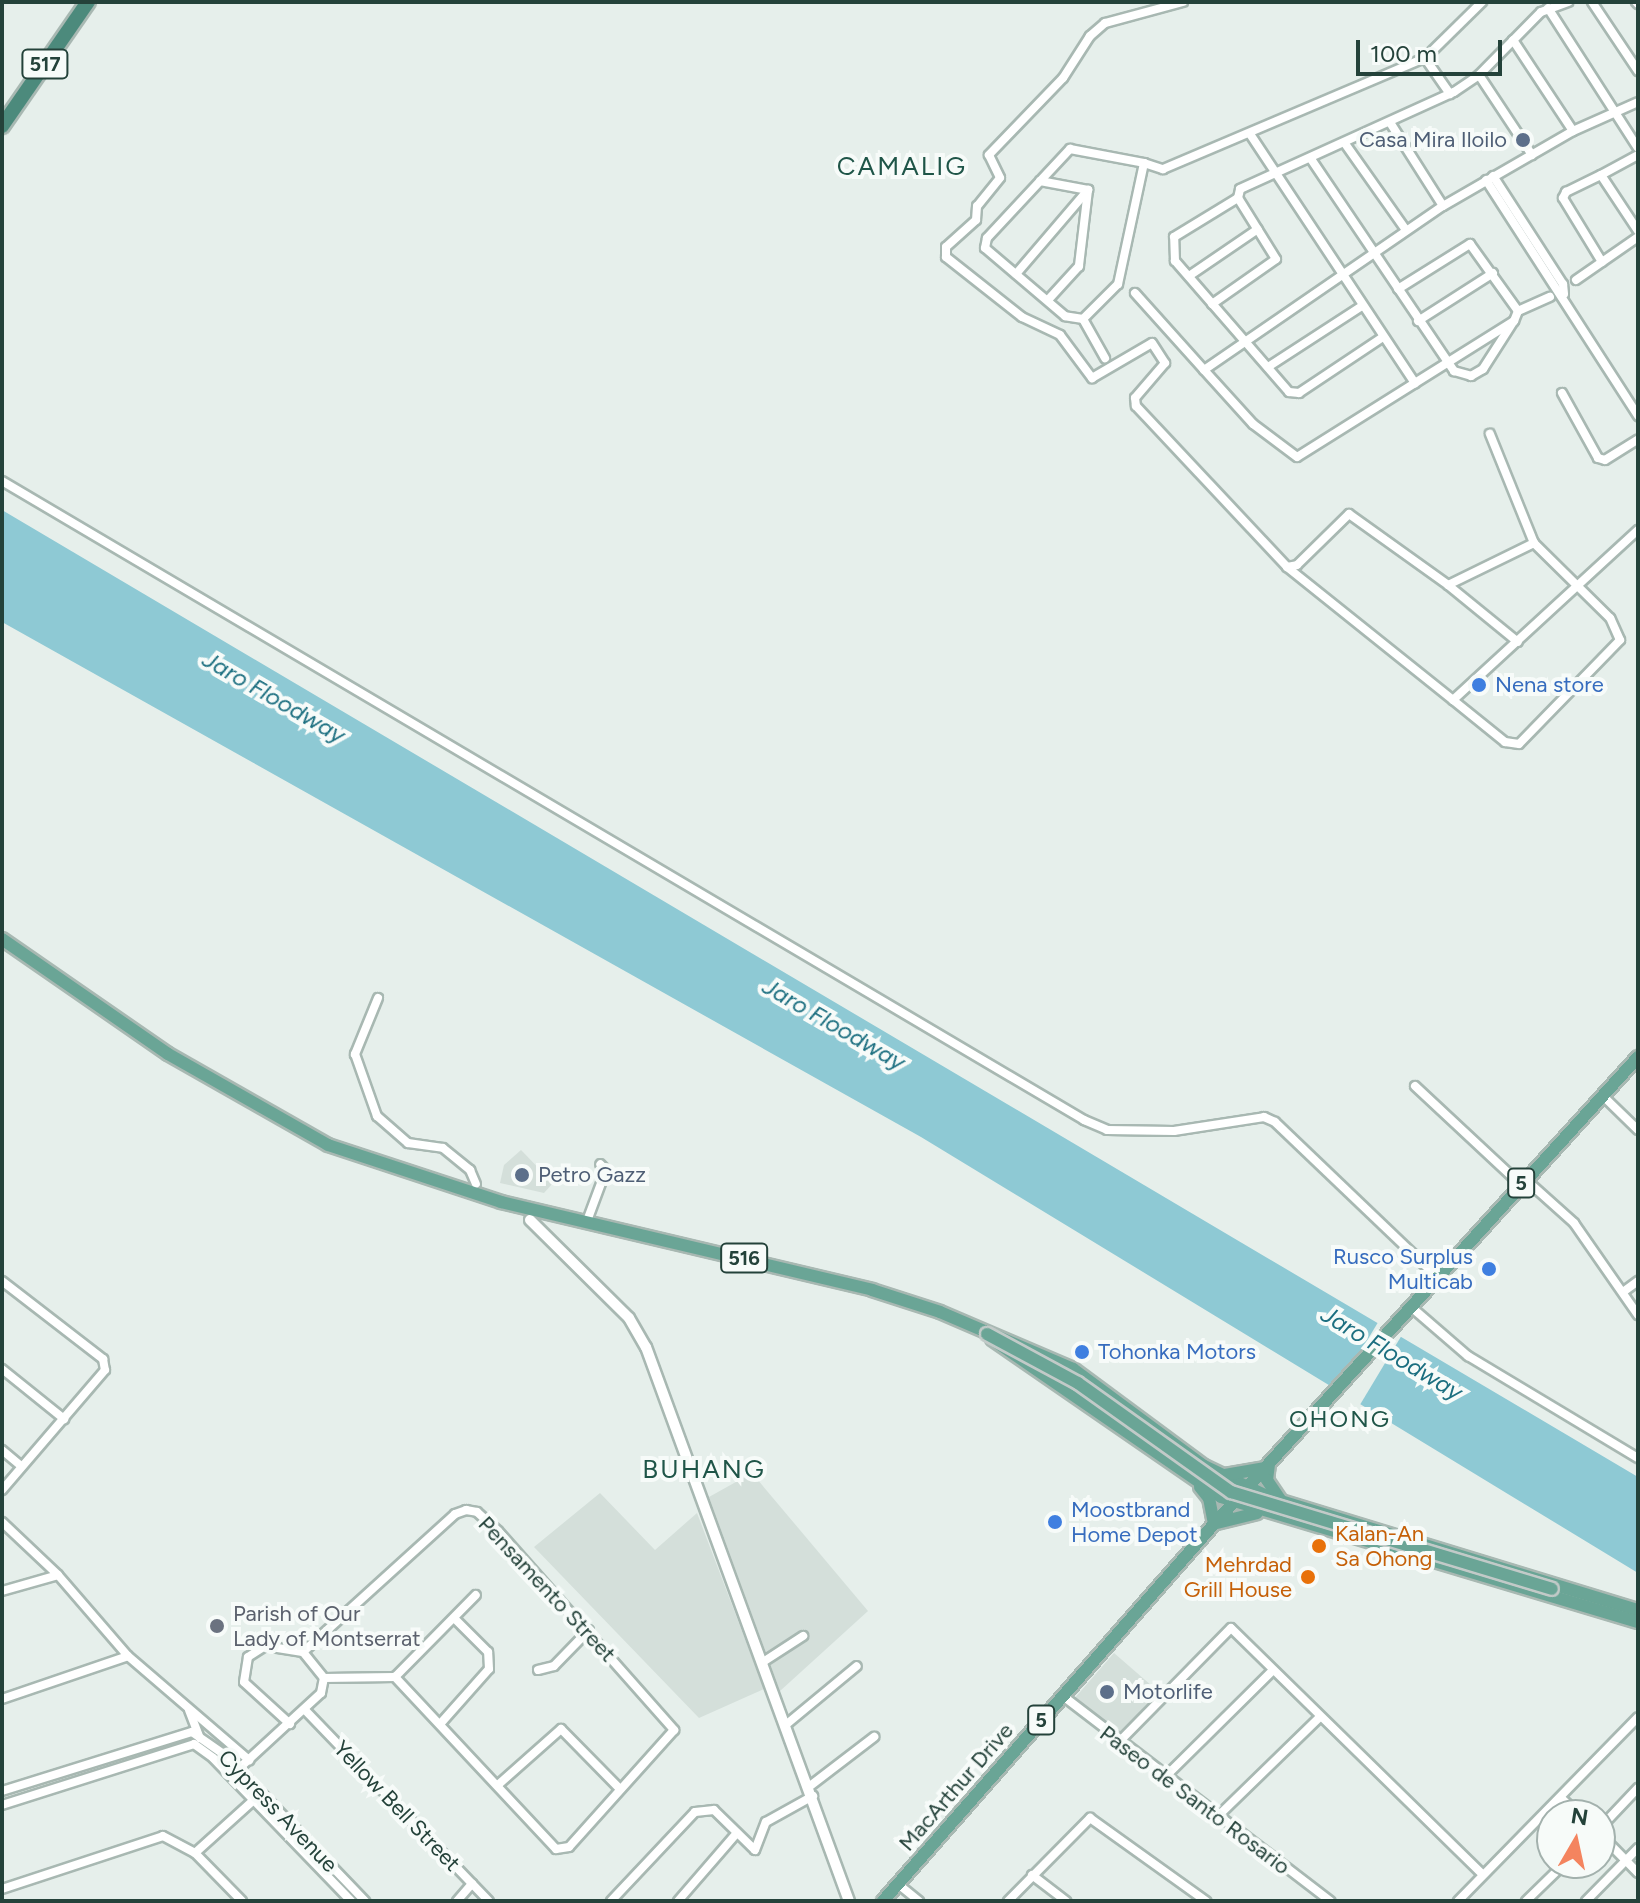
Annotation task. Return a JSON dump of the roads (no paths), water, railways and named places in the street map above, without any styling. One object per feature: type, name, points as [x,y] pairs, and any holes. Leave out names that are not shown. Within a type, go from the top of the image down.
[{"type":"highway","name":"517","points":[[2,126],[88,2]]},
{"type":"main road","name":"516","points":[[2,939],[124,1026],[277,1121],[328,1145],[496,1201],[872,1290],[987,1334],[1018,1342],[1073,1369],[1218,1474],[1248,1487]]},
{"type":"main road","name":"MacArthur Drive","points":[[883,1901],[1214,1524],[1522,1181],[1638,1057]]},
{"type":"main road","points":[[476,1184],[496,1201],[530,1220]]},
{"type":"main road","name":"516","points":[[987,1334],[1010,1356],[1085,1400],[1199,1485],[1234,1502]]},
{"type":"main road","points":[[987,1334],[1078,1383],[1231,1492],[1574,1596]]},
{"type":"main road","points":[[1218,1474],[1267,1466],[1270,1490],[1287,1503]]},
{"type":"main road","points":[[1199,1485],[1209,1498],[1214,1524],[1263,1513]]},
{"type":"main road","points":[[1248,1487],[1287,1503],[1574,1596],[1638,1622]]},
{"type":"main road","points":[[1234,1502],[1263,1513],[1574,1596],[1638,1610]]},
{"type":"street","points":[[1183,2],[1105,23],[1090,36],[1063,78],[989,155],[1000,178],[977,206],[976,220],[944,252],[1022,317],[1060,335],[1092,378],[1152,343],[1165,363],[1135,398],[1136,406],[1287,567],[1505,742],[1519,744],[1537,729],[1620,640],[1610,618],[1534,543],[1490,434]]},
{"type":"street","points":[[1083,319],[1065,316],[985,248],[987,238],[1070,149],[1163,169],[1425,58],[1482,2]]},
{"type":"street","points":[[1212,304],[1276,259],[1238,198],[1240,189],[1346,145],[1450,94],[1479,75],[1548,8],[1568,2]]},
{"type":"street","points":[[1592,2],[1638,71]]},
{"type":"street","points":[[1548,8],[1638,148]]},
{"type":"street","points":[[1513,40],[1573,131]]},
{"type":"street","points":[[1425,58],[1450,94]]},
{"type":"street","points":[[1479,75],[1532,155]]},
{"type":"street","points":[[1204,370],[1340,272],[1443,206],[1573,131],[1638,102]]},
{"type":"street","points":[[1391,124],[1443,206]]},
{"type":"street","points":[[1250,134],[1273,174],[1415,383]]},
{"type":"street","points":[[1346,145],[1406,230]]},
{"type":"street","points":[[1602,262],[1563,198],[1566,192],[1638,155]]},
{"type":"street","points":[[1311,159],[1418,321],[1447,362],[1463,375],[1476,374],[1493,359],[1518,311],[1550,297]]},
{"type":"street","points":[[1083,319],[1118,284],[1144,163]]},
{"type":"street","points":[[1576,280],[1638,234],[1601,175]]},
{"type":"street","points":[[1490,178],[1638,416]]},
{"type":"street","points":[[1040,181],[1088,190]]},
{"type":"street","points":[[1016,274],[1088,190]]},
{"type":"street","points":[[1048,300],[1079,266],[1088,190]]},
{"type":"street","points":[[1238,198],[1174,237],[1175,261],[1294,395],[1383,337]]},
{"type":"street","points":[[1189,276],[1258,229]]},
{"type":"street","points":[[1398,289],[1470,244],[1518,311]]},
{"type":"street","points":[[1418,321],[1493,273]]},
{"type":"street","points":[[1135,293],[1253,424],[1297,457],[1514,321]]},
{"type":"street","points":[[1268,367],[1362,306]]},
{"type":"street","points":[[1083,319],[1105,358]]},
{"type":"street","points":[[1562,393],[1598,458],[1605,460],[1638,439]]},
{"type":"street","points":[[2,481],[1084,1120],[1120,1131],[1174,1131],[1264,1117],[1275,1122],[1436,1276]]},
{"type":"street","points":[[1287,567],[1297,565],[1342,517],[1355,514],[1518,642]]},
{"type":"street","points":[[1453,700],[1634,533],[1638,545]]},
{"type":"street","points":[[1448,585],[1534,543]]},
{"type":"street","points":[[378,998],[355,1054],[377,1116],[408,1143],[443,1148],[470,1170],[476,1184]]},
{"type":"street","points":[[1415,1086],[1574,1223],[1638,1315]]},
{"type":"street","points":[[1602,1095],[1638,1130]]},
{"type":"street","points":[[587,1221],[606,1170],[600,1164]]},
{"type":"street","points":[[530,1220],[639,1332],[684,1440],[763,1662],[788,1723],[849,1901]]},
{"type":"street","points":[[2,1281],[103,1359],[102,1377],[20,1465],[2,1490]]},
{"type":"street","points":[[1623,1292],[1638,1281]]},
{"type":"street","points":[[1408,1308],[1468,1356],[1638,1458]]},
{"type":"street","points":[[2,1369],[64,1419]]},
{"type":"street","points":[[2,1450],[20,1465]]},
{"type":"street","name":"Pensamento Street","points":[[303,1652],[455,1514],[466,1510],[487,1521],[674,1727],[673,1735],[620,1789]]},
{"type":"street","points":[[2,1522],[58,1575],[128,1656],[249,1760]]},
{"type":"street","points":[[2,1591],[58,1575]]},
{"type":"street","points":[[324,1678],[395,1677],[476,1595]]},
{"type":"street","points":[[441,1723],[489,1669],[488,1652],[455,1619]]},
{"type":"street","points":[[1118,1743],[1227,1628],[1482,1874]]},
{"type":"street","points":[[538,1670],[554,1666],[589,1630]]},
{"type":"street","points":[[763,1662],[803,1636]]},
{"type":"street","points":[[290,1724],[250,1690],[242,1674],[258,1648],[282,1646],[303,1652],[324,1678]]},
{"type":"street","points":[[2,1699],[128,1656]]},
{"type":"street","points":[[788,1723],[857,1666]]},
{"type":"street","points":[[1164,1778],[1273,1670]]},
{"type":"street","points":[[395,1677],[499,1784],[556,1849],[563,1850],[620,1789],[561,1729],[499,1784]]},
{"type":"street","points":[[234,1773],[305,1710],[321,1693],[324,1678]]},
{"type":"street","name":"Paseo de Santo Rosario","points":[[1063,1696],[1118,1743],[1330,1901]]},
{"type":"street","points":[[187,1705],[200,1735],[200,1747]]},
{"type":"street","name":"Yellow Bell Street","points":[[305,1710],[489,1901]]},
{"type":"street","points":[[1216,1818],[1320,1717]]},
{"type":"street","points":[[1562,1799],[1638,1717]]},
{"type":"street","name":"Cypress Avenue","points":[[2,1791],[173,1736],[200,1735],[254,1801],[351,1901]]},
{"type":"street","points":[[611,1901],[695,1812],[714,1810],[755,1850],[763,1819],[811,1791],[874,1737]]},
{"type":"street","name":"Cypress Avenue","points":[[2,1805],[188,1744],[200,1747],[259,1793],[365,1901]]},
{"type":"street","points":[[74,1767],[79,1779]]},
{"type":"street","points":[[1616,1813],[1638,1788]]},
{"type":"street","points":[[195,1853],[254,1801],[259,1793]]},
{"type":"street","points":[[1008,1901],[1090,1818],[1206,1901]]},
{"type":"street","points":[[1458,1901],[1536,1823]]},
{"type":"street","points":[[678,1901],[737,1833]]},
{"type":"street","points":[[2,1889],[163,1836],[195,1853],[242,1901]]},
{"type":"street","points":[[1586,1901],[1638,1848]]},
{"type":"street","points":[[1616,1849],[1638,1873]]},
{"type":"street","points":[[1032,1875],[1066,1901]]},
{"type":"street","points":[[1526,1901],[1549,1879]]},
{"type":"street","points":[[457,1901],[472,1884]]},
{"type":"street","points":[[898,1884],[919,1901]]},
{"type":"water","name":"Jaro Floodway","points":[[2,510],[1638,1477],[1638,1573],[921,1137],[2,622]]},
{"type":"place","name":"Casa Mira Iloilo","points":[[1523,140]]},
{"type":"place","name":"Nena store","points":[[1479,685]]},
{"type":"place","name":"Petro Gazz","points":[[522,1175]]},
{"type":"place","name":"Rusco Surplus Multicab","points":[[1489,1269]]},
{"type":"place","name":"Tohonka Motors","points":[[1082,1352]]},
{"type":"place","name":"Moostbrand Home Depot","points":[[1055,1522]]},
{"type":"place","name":"Kalan-An Sa Ohong","points":[[1319,1546]]},
{"type":"place","name":"Mehrdad Grill House","points":[[1308,1577]]},
{"type":"place","name":"Parish of Our Lady of Montserrat","points":[[217,1626]]},
{"type":"place","name":"Motorlife","points":[[1107,1692]]},
{"type":"district","name":"CAMALIG","points":[[902,167]]},
{"type":"district","name":"OHONG","points":[[1340,1419]]},
{"type":"district","name":"BUHANG","points":[[704,1470]]}]
